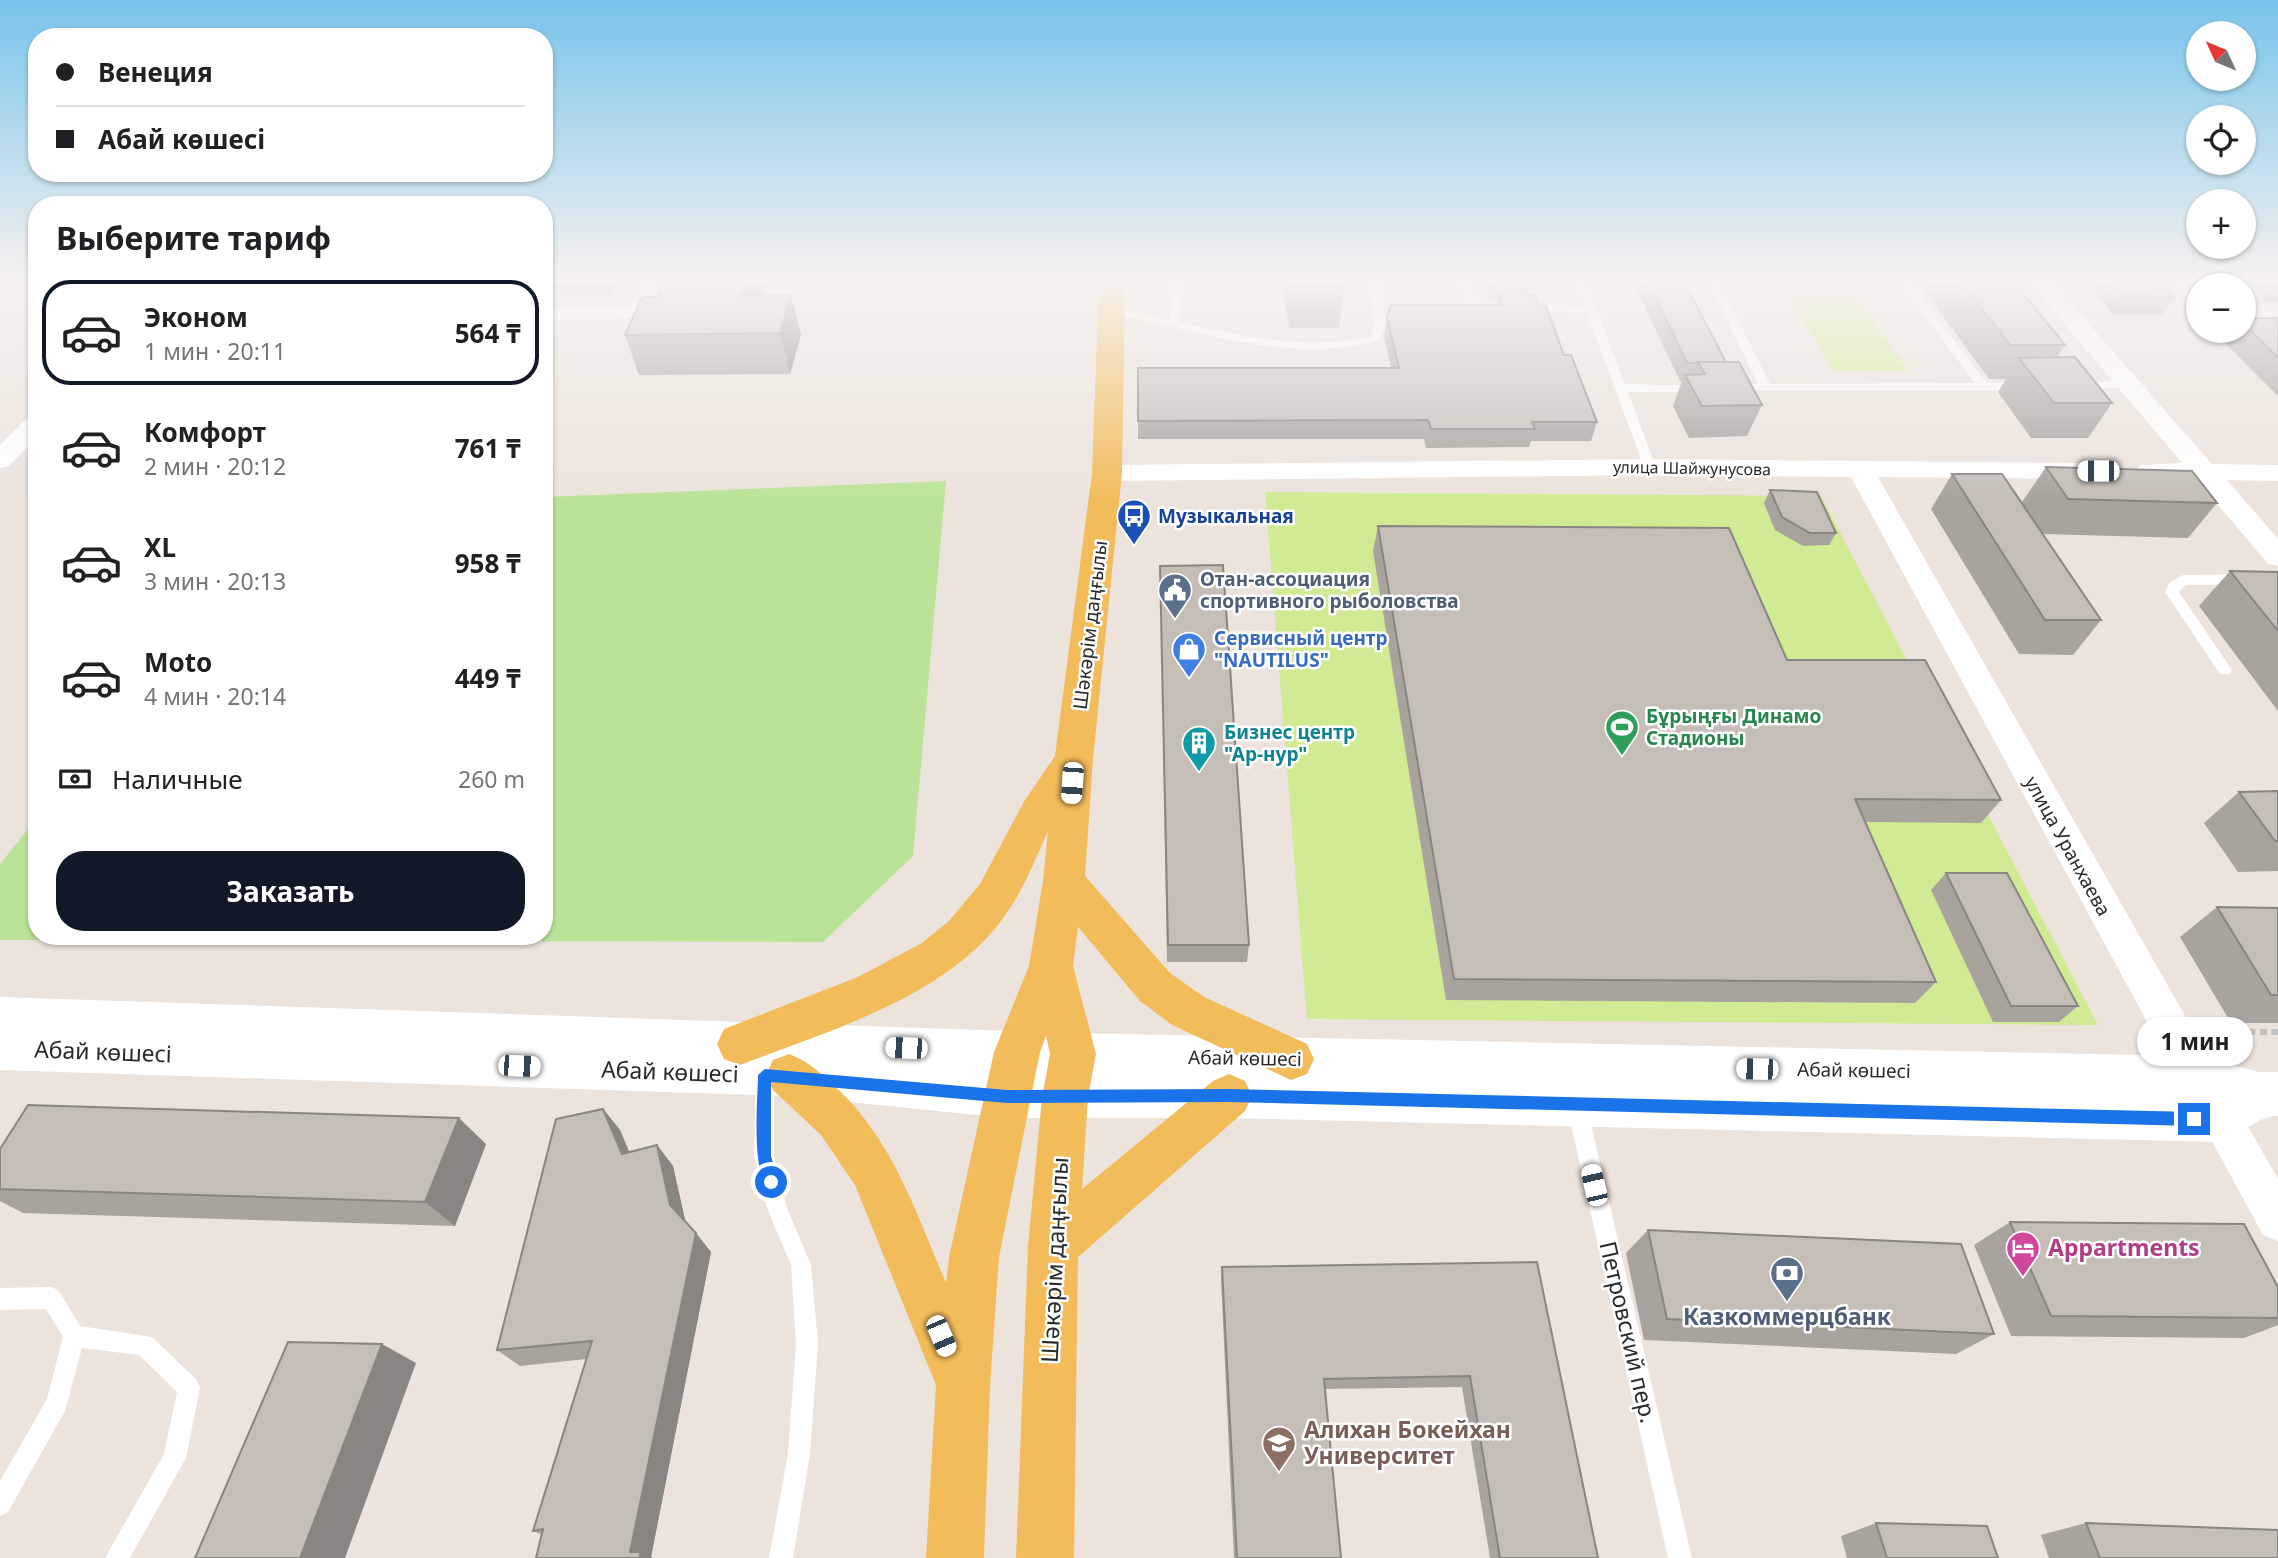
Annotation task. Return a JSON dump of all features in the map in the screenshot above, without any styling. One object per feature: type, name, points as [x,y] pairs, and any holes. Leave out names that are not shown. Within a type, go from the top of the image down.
[{"type":"main road","name":"Шәкәрім даңғылы","points":[[955,1558],[963,1386],[974,1257],[1012,1074],[1051,966],[1065,881],[1074,759],[1107,473],[1110,355]]},
{"type":"main road","points":[[963,1386],[873,1170],[838,1119],[764,1065],[949,947],[987,908],[1012,868],[1035,817],[1074,759]]},
{"type":"main road","points":[[1065,881],[1155,987],[1188,1011],[1291,1059]]},
{"type":"main road","name":"Шәкәрім даңғылы","points":[[1045,1558],[1053,1246],[1069,1075],[1051,966]]},
{"type":"main road","name":"Абай көшесі","points":[[0,1017],[764,1065]]},
{"type":"main road","name":"Абай көшесі","points":[[0,1049],[764,1065],[1069,1075],[1291,1059],[2196,1077],[2268,1094]]},
{"type":"main road","name":"Абай көшесі","points":[[1069,1075],[1229,1096],[2221,1120]]},
{"type":"main road","points":[[2221,1120],[2268,1094]]},
{"type":"main road","points":[[1053,1246],[1229,1096]]},
{"type":"street","points":[[2102,355],[2278,557]]},
{"type":"street","points":[[0,460],[28,431]]},
{"type":"street","name":"улица Шайжунусова","points":[[1107,473],[1650,467],[2278,473]]},
{"type":"street","name":"улица Уранхаева","points":[[1861,471],[2278,1220]]},
{"type":"lane","points":[[1608,355],[1650,467]]},
{"type":"lane","points":[[1750,355],[1766,388]]},
{"type":"lane","points":[[1959,355],[1983,386]]},
{"type":"lane","points":[[1621,388],[2036,386]]},
{"type":"lane","points":[[2063,386],[2129,386]]},
{"type":"lane","points":[[2225,670],[2172,593],[2175,586],[2183,580],[2278,579]]},
{"type":"lane","points":[[764,1065],[764,1156],[777,1208],[801,1265],[807,1344],[799,1454],[781,1558]]},
{"type":"lane","name":"Петровский пер.","points":[[1576,1105],[1680,1558]]},
{"type":"lane","points":[[0,1299],[52,1298],[74,1336],[57,1403],[0,1504]]},
{"type":"lane","points":[[74,1336],[144,1345],[190,1388],[175,1458],[117,1558]]},
{"type":"path","points":[[2171,1032],[2278,1032]]},
{"type":"green space","points":[[1824,355],[1897,355],[1908,371],[1834,371]]},
{"type":"green space","points":[[946,481],[913,856],[823,942],[553,941],[553,497]]},
{"type":"green space","name":"Бұрыңғы Динамо Стадионы","points":[[1265,492],[1821,496],[2098,1025],[1307,1019]]},
{"type":"green space","points":[[28,829],[28,940],[0,940],[0,864]]},
{"type":"building","points":[[1396,355],[1571,355],[1597,422],[1532,422],[1535,429],[1431,429],[1428,420],[1138,421],[1138,368],[1399,368]]},
{"type":"building","points":[[1683,355],[1722,355],[1726,362],[1687,363]]},
{"type":"building","points":[[2075,357],[2112,403],[2054,403],[2019,358]]},
{"type":"building","points":[[1698,362],[1739,362],[1762,405],[1702,406],[1685,375],[1705,374]]},
{"type":"building","points":[[2046,467],[2192,471],[2217,503],[2068,499]]},
{"type":"building","points":[[1952,474],[2002,474],[2101,620],[2045,620]]},
{"type":"building","points":[[1770,490],[1817,492],[1836,533],[1810,533],[1782,517]]},
{"type":"building","points":[[1378,526],[1729,528],[1787,660],[1925,660],[2001,800],[1855,799],[1936,982],[1454,979]]},
{"type":"building","name":"Бизнес центр \"Ар-нур\"","points":[[1223,565],[1249,945],[1168,945],[1160,566]]},
{"type":"building","points":[[2230,571],[2278,572],[2278,631]]},
{"type":"building","points":[[2278,791],[2278,841],[2275,841],[2239,792]]},
{"type":"building","points":[[1946,873],[2007,873],[2078,1006],[2011,1006]]},
{"type":"building","points":[[2217,907],[2278,908],[2278,995],[2271,995]]},
{"type":"building","points":[[28,1105],[459,1118],[425,1202],[0,1189],[0,1149]]},
{"type":"building","points":[[603,1109],[622,1154],[657,1145],[670,1205],[696,1233],[630,1552],[641,1552],[639,1558],[536,1558],[543,1529],[533,1531],[592,1341],[497,1350],[556,1119]]},
{"type":"building","points":[[2010,1222],[2244,1224],[2278,1287],[2278,1318],[2051,1316]]},
{"type":"building","name":"Казкоммерцбанк","points":[[1648,1230],[1961,1244],[1994,1334],[1667,1319]]},
{"type":"building","name":"Алихан Бокейхан Университет","points":[[1537,1262],[1598,1558],[1500,1558],[1470,1376],[1324,1379],[1341,1558],[1237,1558],[1222,1267]]},
{"type":"building","points":[[288,1342],[382,1344],[300,1558],[195,1558]]},
{"type":"building","points":[[1876,1523],[1987,1526],[1998,1558],[1887,1558]]},
{"type":"building","points":[[2086,1523],[2278,1530],[2278,1558],[2100,1558]]},
{"type":"place","name":"Музыкальная","points":[[1134,546]]},
{"type":"place","name":"Отан-ассоциация спортивного рыболовства","points":[[1175,620]]},
{"type":"place","name":"Сервисный центр \"NAUTILUS\"","points":[[1189,679]]},
{"type":"place","name":"Бұрыңғы Динамо Стадионы","points":[[1622,757]]},
{"type":"place","name":"Бизнес центр \"Ар-нур\"","points":[[1199,773]]},
{"type":"place","name":"Appartments","points":[[2023,1278]]},
{"type":"place","name":"Казкоммерцбанк","points":[[1787,1303]]},
{"type":"place","name":"Алихан Бокейхан Университет","points":[[1279,1473]]},
{"type":"route","points":[[771,1182],[764,1156],[765,1075],[1007,1096],[1229,1096],[2194,1119]]}]
